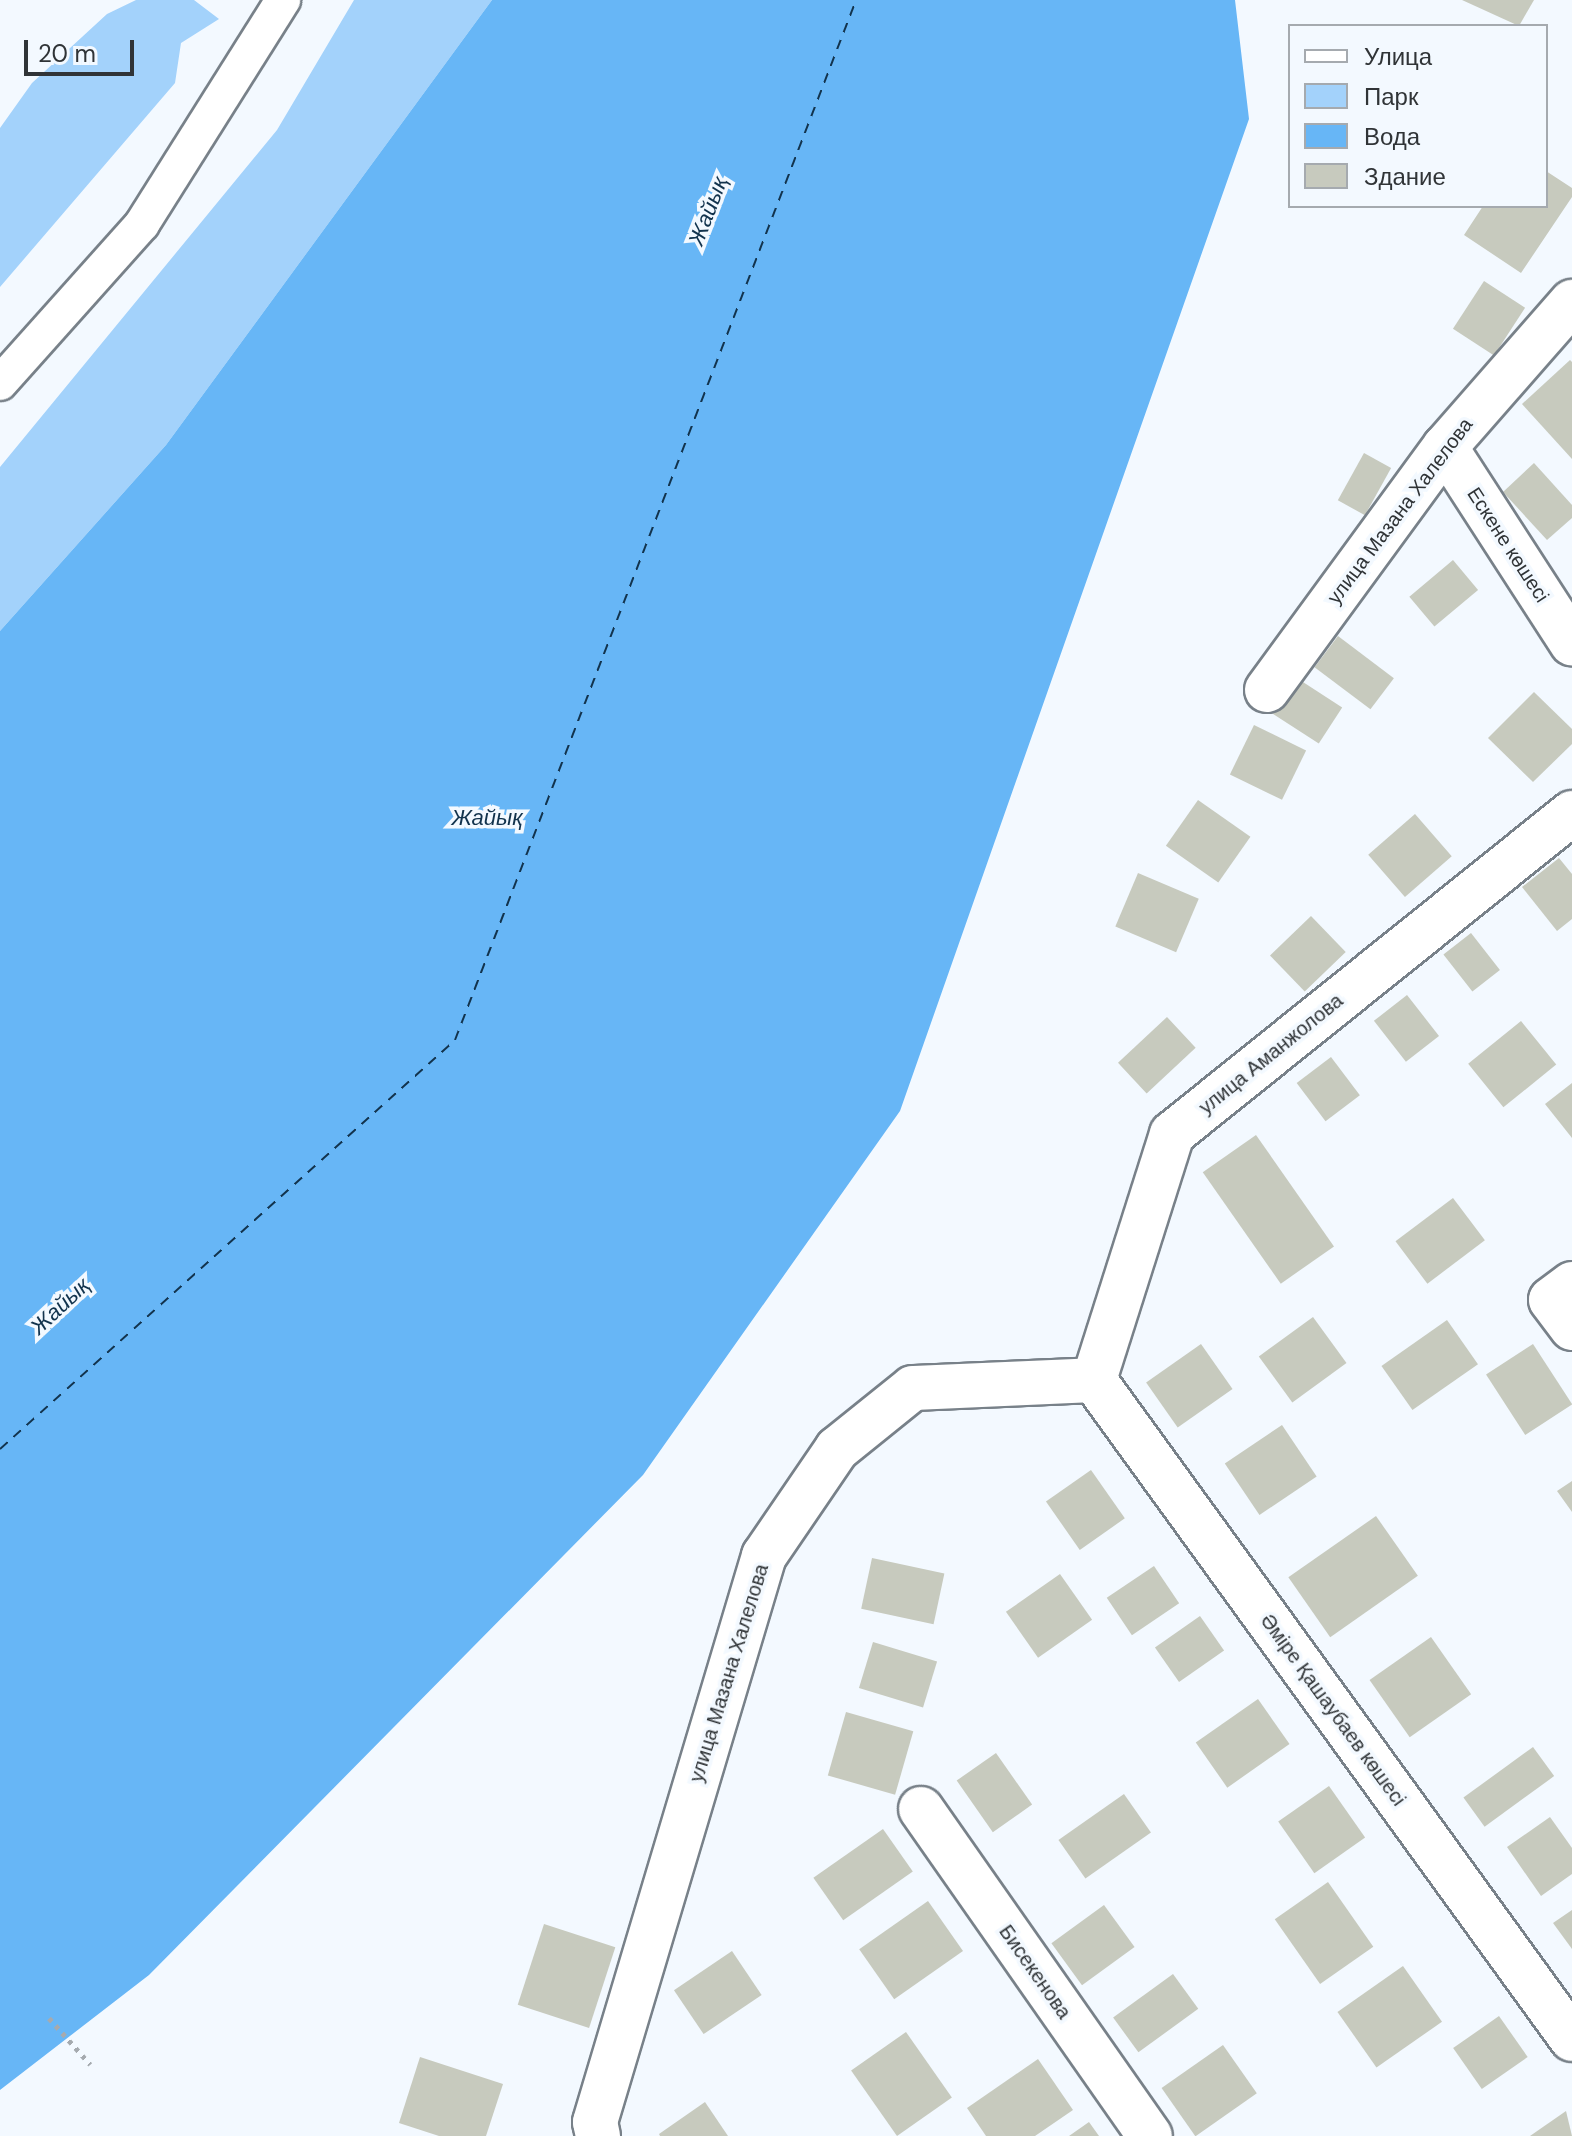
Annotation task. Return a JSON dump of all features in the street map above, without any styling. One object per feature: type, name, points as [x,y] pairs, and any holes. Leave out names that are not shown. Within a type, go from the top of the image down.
[{"type":"street","points":[[0,383],[142,224],[283,0]]},
{"type":"street","name":"улица Мазана Халелова","points":[[1267,690],[1445,447],[1572,302]]},
{"type":"street","name":"Ескене көшесі","points":[[1445,447],[1572,643]]},
{"type":"street","name":"улица Аманжолова","points":[[1094,1380],[1172,1134],[1572,813]]},
{"type":"street","name":"улица Мазана Халелова","points":[[598,2136],[595,2122],[764,1556],[837,1449],[913,1388],[1094,1380]]},
{"type":"street","name":"Әміре Қашаубаев көшесі","points":[[1094,1380],[1572,2039]]},
{"type":"street","name":"Бисекенова","points":[[921,1809],[1150,2136]]},
{"type":"path","points":[[49,2018],[90,2064]]},
{"type":"green space","points":[[136,0],[194,0],[219,19],[181,43],[175,83],[0,287],[0,128],[32,83],[107,14]]},
{"type":"green space","points":[[354,0],[492,0],[166,445],[0,631],[0,467],[277,130]]},
{"type":"water","name":"Жайық","points":[[492,0],[1235,0],[1249,119],[900,1111],[643,1475],[149,1975],[0,2090],[0,631],[166,445]]},
{"type":"building","points":[[1462,0],[1534,0],[1520,24]]},
{"type":"building","points":[[1548,172],[1572,188],[1572,197],[1521,273],[1464,235],[1482,208],[1548,208]]},
{"type":"building","points":[[1484,281],[1525,308],[1494,355],[1453,329]]},
{"type":"building","points":[[1570,360],[1572,362],[1572,459],[1522,404]]},
{"type":"building","points":[[1364,453],[1391,468],[1365,515],[1338,500]]},
{"type":"building","points":[[1534,463],[1572,505],[1572,518],[1547,540],[1503,492]]},
{"type":"building","points":[[1453,560],[1478,590],[1434,627],[1409,597]]},
{"type":"building","points":[[1338,636],[1394,678],[1370,709],[1315,667]]},
{"type":"building","points":[[1286,671],[1342,707],[1319,744],[1263,707]]},
{"type":"building","points":[[1534,692],[1572,729],[1572,744],[1533,782],[1488,738]]},
{"type":"building","points":[[1254,725],[1306,750],[1282,800],[1230,774]]},
{"type":"building","points":[[1198,800],[1250,837],[1218,883],[1166,846]]},
{"type":"building","points":[[1415,814],[1452,856],[1405,897],[1368,855]]},
{"type":"building","points":[[1559,858],[1572,874],[1572,919],[1557,931],[1522,887]]},
{"type":"building","points":[[1138,873],[1199,899],[1176,952],[1115,926]]},
{"type":"building","points":[[1311,916],[1346,952],[1305,992],[1270,956]]},
{"type":"building","points":[[1471,933],[1500,970],[1472,992],[1443,955]]},
{"type":"building","points":[[1407,995],[1439,1036],[1406,1062],[1374,1021]]},
{"type":"building","points":[[1167,1017],[1196,1048],[1147,1093],[1118,1063]]},
{"type":"building","points":[[1521,1021],[1556,1065],[1503,1107],[1468,1064]]},
{"type":"building","points":[[1331,1057],[1360,1095],[1326,1121],[1297,1083]]},
{"type":"building","points":[[1572,1083],[1572,1138],[1545,1104]]},
{"type":"building","points":[[1256,1135],[1334,1246],[1281,1284],[1203,1172]]},
{"type":"building","points":[[1453,1198],[1485,1240],[1427,1284],[1395,1241]]},
{"type":"building","points":[[1313,1317],[1347,1363],[1292,1402],[1259,1356]]},
{"type":"building","points":[[1447,1320],[1478,1364],[1412,1410],[1381,1366]]},
{"type":"building","points":[[1201,1344],[1233,1389],[1178,1427],[1146,1382]]},
{"type":"building","points":[[1533,1344],[1572,1405],[1525,1435],[1486,1374]]},
{"type":"building","points":[[1282,1425],[1317,1476],[1259,1515],[1225,1464]]},
{"type":"building","points":[[1091,1470],[1125,1518],[1080,1550],[1046,1502]]},
{"type":"building","points":[[1572,1481],[1572,1512],[1557,1491]]},
{"type":"building","points":[[1376,1516],[1418,1576],[1330,1637],[1288,1577]]},
{"type":"building","points":[[872,1558],[944,1573],[934,1624],[861,1609]]},
{"type":"building","points":[[1154,1566],[1179,1603],[1132,1635],[1107,1598]]},
{"type":"building","points":[[1060,1574],[1092,1620],[1038,1658],[1006,1612]]},
{"type":"building","points":[[1200,1616],[1224,1650],[1179,1682],[1155,1648]]},
{"type":"building","points":[[1431,1637],[1471,1694],[1410,1737],[1370,1680]]},
{"type":"building","points":[[873,1642],[937,1662],[923,1707],[859,1688]]},
{"type":"building","points":[[1258,1699],[1290,1744],[1227,1788],[1196,1743]]},
{"type":"building","points":[[846,1712],[913,1731],[895,1795],[828,1775]]},
{"type":"building","points":[[1533,1747],[1554,1776],[1485,1827],[1463,1798]]},
{"type":"building","points":[[996,1753],[1032,1805],[993,1832],[957,1781]]},
{"type":"building","points":[[1329,1786],[1365,1838],[1314,1873],[1278,1822]]},
{"type":"building","points":[[1124,1794],[1151,1833],[1085,1878],[1058,1840]]},
{"type":"building","points":[[1550,1817],[1572,1848],[1572,1874],[1541,1896],[1507,1847]]},
{"type":"building","points":[[883,1829],[913,1872],[843,1920],[813,1878]]},
{"type":"building","points":[[1328,1882],[1373,1947],[1320,1984],[1275,1919]]},
{"type":"building","points":[[928,1901],[963,1951],[894,1999],[859,1949]]},
{"type":"building","points":[[1104,1905],[1135,1947],[1082,1985],[1051,1943]]},
{"type":"building","points":[[1572,1910],[1572,1949],[1553,1923]]},
{"type":"building","points":[[544,1924],[615,1947],[589,2028],[518,2005]]},
{"type":"building","points":[[732,1951],[762,1995],[704,2034],[674,1990]]},
{"type":"building","points":[[1403,1966],[1442,2022],[1376,2068],[1337,2012]]},
{"type":"building","points":[[1173,1974],[1198,2009],[1138,2052],[1113,2017]]},
{"type":"building","points":[[1499,2016],[1528,2057],[1482,2089],[1453,2048]]},
{"type":"building","points":[[906,2032],[952,2098],[897,2136],[851,2070]]},
{"type":"building","points":[[1223,2045],[1257,2093],[1195,2136],[1162,2088]]},
{"type":"building","points":[[420,2057],[503,2084],[486,2136],[439,2136],[399,2123]]},
{"type":"building","points":[[1038,2059],[1073,2110],[1035,2136],[986,2136],[967,2108]]},
{"type":"building","points":[[705,2102],[728,2136],[660,2136],[659,2134]]},
{"type":"building","points":[[1566,2111],[1572,2136],[1530,2136]]},
{"type":"building","points":[[1089,2122],[1099,2136],[1069,2136]]},
{"type":"ferry route","points":[[0,1449],[455,1040],[856,0]]}]
